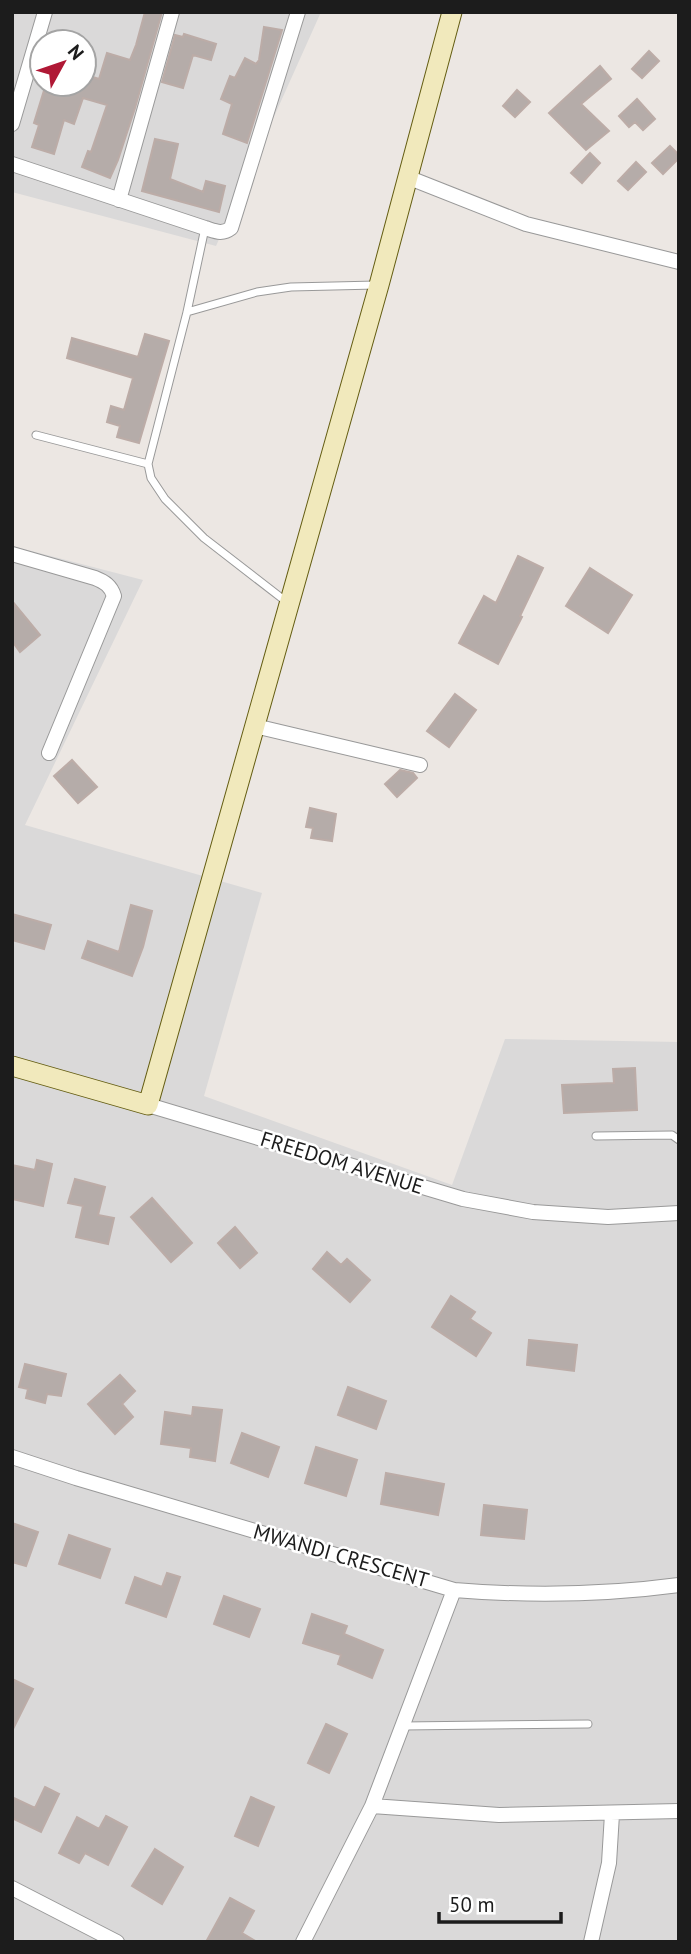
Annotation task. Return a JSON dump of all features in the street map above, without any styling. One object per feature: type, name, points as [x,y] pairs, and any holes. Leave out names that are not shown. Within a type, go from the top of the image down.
[{"type":"main road","points":[[148,1105],[379,285],[452,12]]},
{"type":"main road","name":"FREEDOM AVENUE","points":[[12,1066],[148,1105]]},
{"type":"street","points":[[12,124],[45,12]]},
{"type":"street","points":[[119,200],[172,12]]},
{"type":"street","points":[[12,164],[220,233],[231,229],[298,12]]},
{"type":"street","points":[[407,177],[526,224],[679,262]]},
{"type":"street","points":[[12,554],[105,582],[112,589],[114,596],[49,753]]},
{"type":"street","points":[[255,726],[420,765]]},
{"type":"street","name":"FREEDOM AVENUE","points":[[148,1105],[463,1199],[533,1212],[608,1217],[679,1213]]},
{"type":"street","name":"MWANDI CRESCENT","points":[[12,1457],[454,1590],[500,1594],[623,1592],[679,1585]]},
{"type":"street","points":[[303,1942],[372,1806],[454,1590]]},
{"type":"street","points":[[372,1806],[499,1815],[679,1811]]},
{"type":"street","points":[[591,1942],[609,1863],[612,1814]]},
{"type":"street","points":[[12,1888],[117,1942]]},
{"type":"lane","points":[[205,228],[187,312],[148,464],[150,478],[165,499],[204,538],[289,604]]},
{"type":"lane","points":[[187,312],[257,292],[291,287],[379,285]]},
{"type":"lane","points":[[36,435],[148,464]]},
{"type":"lane","points":[[596,1136],[672,1135],[679,1140]]},
{"type":"lane","points":[[402,1726],[588,1724]]},
{"type":"shaded area","points":[[12,12],[321,12],[216,246],[12,192]]},
{"type":"shaded area","points":[[12,546],[143,580],[25,825],[262,893],[204,1096],[452,1185],[505,1039],[679,1042],[679,1942],[12,1942]]},
{"type":"building","points":[[145,12],[162,12],[135,108],[110,178],[82,167],[88,151],[91,152],[107,105],[83,98],[98,98],[98,79],[107,53],[130,60]]},
{"type":"building","points":[[264,27],[282,30],[247,143],[223,134],[232,104],[221,99],[230,76],[235,78],[245,58],[256,64],[259,60]]},
{"type":"building","points":[[184,34],[216,44],[211,60],[193,55],[183,88],[162,82],[175,35],[183,37]]},
{"type":"building","points":[[649,51],[659,61],[642,78],[632,69]]},
{"type":"building","points":[[600,66],[611,79],[581,104],[609,131],[586,150],[549,113]]},
{"type":"building","points":[[517,90],[530,102],[515,117],[503,106]]},
{"type":"building","points":[[42,98],[83,98],[74,124],[64,120],[54,154],[32,147],[39,125],[34,123]]},
{"type":"building","points":[[637,99],[655,119],[643,130],[635,122],[629,127],[619,116]]},
{"type":"building","points":[[155,139],[178,144],[170,179],[203,192],[206,181],[225,186],[219,212],[142,191]]},
{"type":"building","points":[[670,146],[679,158],[663,174],[652,163]]},
{"type":"building","points":[[590,153],[600,163],[582,183],[571,173]]},
{"type":"building","points":[[636,162],[646,172],[628,190],[618,181]]},
{"type":"building","points":[[145,334],[169,341],[139,443],[117,437],[120,426],[107,422],[111,406],[124,410],[133,378],[67,358],[72,338],[138,357]]},
{"type":"building","points":[[518,556],[543,568],[498,664],[459,643],[484,596],[496,603]]},
{"type":"building","points":[[590,568],[632,595],[608,633],[566,606]]},
{"type":"building","points":[[12,601],[40,635],[20,652],[12,641]]},
{"type":"building","points":[[455,694],[476,710],[449,747],[427,731]]},
{"type":"building","points":[[72,760],[97,787],[78,803],[54,776]]},
{"type":"building","points":[[400,770],[413,773],[417,778],[397,797],[385,784]]},
{"type":"building","points":[[310,808],[336,814],[332,841],[311,838],[313,828],[306,827]]},
{"type":"building","points":[[131,905],[152,911],[132,976],[82,958],[88,941],[119,952]]},
{"type":"building","points":[[12,914],[51,925],[44,949],[12,940]]},
{"type":"building","points":[[635,1068],[637,1110],[564,1113],[562,1085],[614,1083],[613,1069]]},
{"type":"building","points":[[37,1160],[52,1164],[43,1206],[12,1199],[12,1165],[35,1170]]},
{"type":"building","points":[[75,1179],[105,1187],[98,1215],[114,1218],[108,1244],[76,1237],[83,1206],[68,1203]]},
{"type":"building","points":[[152,1198],[192,1243],[171,1262],[131,1217]]},
{"type":"building","points":[[235,1227],[257,1253],[240,1268],[218,1243]]},
{"type":"building","points":[[327,1252],[341,1265],[347,1259],[370,1280],[350,1302],[313,1269]]},
{"type":"building","points":[[451,1296],[475,1312],[470,1319],[491,1333],[476,1356],[432,1327]]},
{"type":"building","points":[[529,1340],[577,1345],[574,1371],[527,1365]]},
{"type":"building","points":[[25,1364],[66,1374],[61,1396],[47,1394],[45,1403],[26,1398],[28,1389],[19,1387]]},
{"type":"building","points":[[120,1375],[135,1391],[122,1404],[133,1417],[115,1434],[88,1404]]},
{"type":"building","points":[[348,1387],[386,1401],[376,1429],[338,1415]]},
{"type":"building","points":[[193,1407],[222,1410],[215,1461],[190,1457],[191,1448],[161,1444],[165,1412],[192,1416]]},
{"type":"building","points":[[242,1433],[279,1447],[268,1477],[231,1463]]},
{"type":"building","points":[[316,1447],[357,1460],[346,1496],[305,1483]]},
{"type":"building","points":[[386,1473],[444,1484],[438,1515],[381,1504]]},
{"type":"building","points":[[484,1505],[527,1510],[524,1539],[481,1535]]},
{"type":"building","points":[[12,1523],[38,1532],[26,1566],[12,1562]]},
{"type":"building","points":[[69,1535],[110,1549],[100,1578],[59,1564]]},
{"type":"building","points":[[167,1573],[180,1577],[166,1617],[126,1603],[135,1577],[162,1587]]},
{"type":"building","points":[[224,1596],[260,1609],[249,1637],[214,1624]]},
{"type":"building","points":[[312,1614],[347,1626],[344,1634],[383,1650],[372,1678],[338,1664],[341,1655],[303,1643]]},
{"type":"building","points":[[12,1679],[33,1689],[12,1731]]},
{"type":"building","points":[[326,1724],[347,1734],[329,1773],[308,1763]]},
{"type":"building","points":[[45,1787],[59,1794],[41,1832],[12,1818],[12,1797],[35,1808]]},
{"type":"building","points":[[251,1797],[274,1807],[258,1846],[235,1836]]},
{"type":"building","points":[[106,1816],[127,1827],[108,1865],[85,1853],[79,1863],[59,1853],[77,1817],[99,1829]]},
{"type":"building","points":[[155,1849],[183,1867],[162,1904],[132,1886]]},
{"type":"building","points":[[230,1898],[254,1911],[242,1933],[257,1942],[206,1942]]}]
